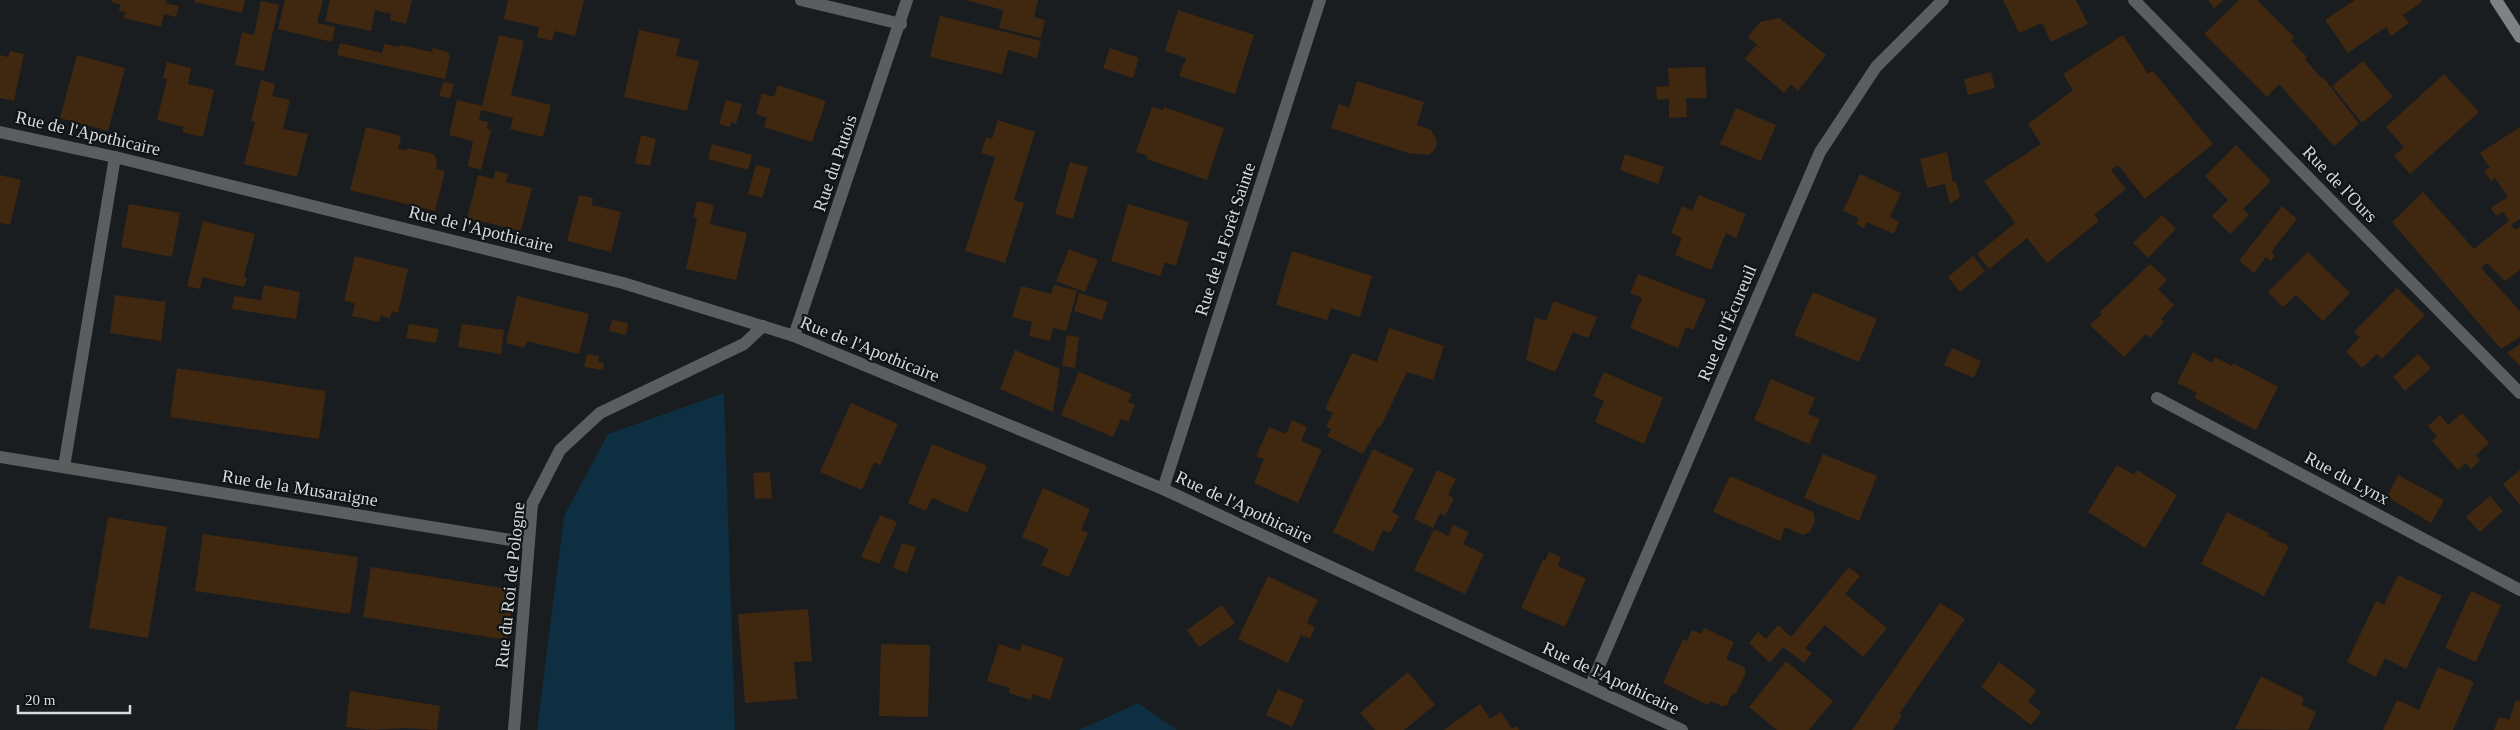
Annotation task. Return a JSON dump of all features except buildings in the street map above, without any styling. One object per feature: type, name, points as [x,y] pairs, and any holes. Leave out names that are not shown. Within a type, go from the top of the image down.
[{"type":"main road","points":[[2496,0],[2520,37]]},
{"type":"street","points":[[801,0],[901,24]]},
{"type":"street","name":"Rue du Putois","points":[[794,336],[901,24],[907,0]]},
{"type":"street","name":"Rue de la Forêt Sainte","points":[[1163,489],[1320,0]]},
{"type":"street","name":"Rue de l'Écureuil","points":[[1590,688],[1820,152],[1876,68],[1943,0]]},
{"type":"street","name":"Rue de l'Ours","points":[[2134,0],[2520,393]]},
{"type":"street","name":"Rue de l'Apothicaire","points":[[0,132],[115,156],[623,283],[794,336],[1163,489],[1682,730]]},
{"type":"street","points":[[64,467],[115,156]]},
{"type":"street","name":"Rue du Roi de Pologne","points":[[514,730],[532,504],[560,450],[600,412],[744,344],[763,326]]},
{"type":"street","name":"Rue du Lynx","points":[[2157,398],[2520,590]]},
{"type":"street","name":"Rue de la Musaraigne","points":[[0,457],[529,543]]},
{"type":"shaded area","points":[[724,393],[735,730],[537,730],[564,516],[608,434]]},
{"type":"shaded area","points":[[1138,703],[1177,730],[1079,730]]}]
